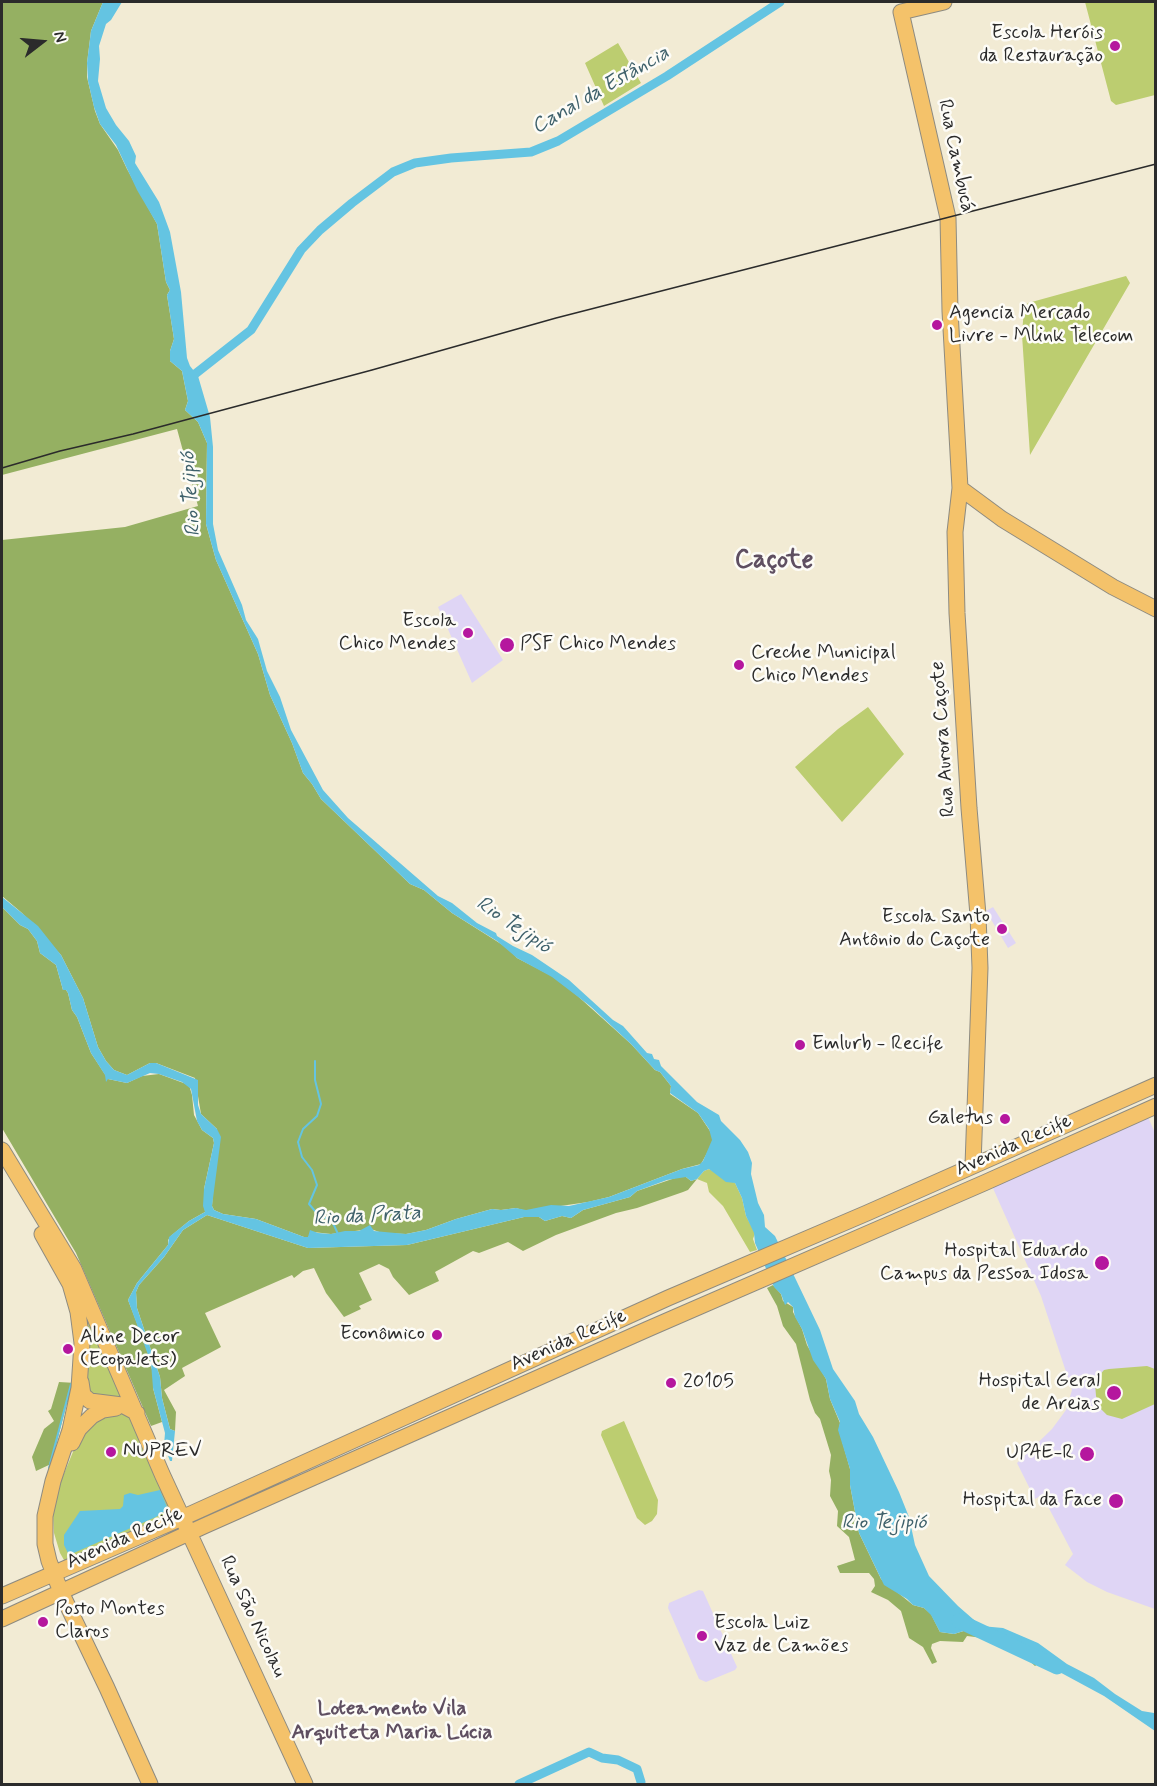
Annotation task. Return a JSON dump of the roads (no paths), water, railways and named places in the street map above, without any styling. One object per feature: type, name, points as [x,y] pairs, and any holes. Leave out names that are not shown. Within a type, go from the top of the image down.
[{"type":"main road","name":"Rua Cambucá","points":[[944,2],[901,12],[948,214],[950,311]]},
{"type":"main road","name":"Rua Aurora Caçote","points":[[950,311],[960,488],[955,532],[957,613],[980,968],[973,1165]]},
{"type":"main road","points":[[960,488],[1002,519],[1113,587],[1155,609]]},
{"type":"main road","name":"Avenida Recife","points":[[2,1596],[753,1261],[876,1210],[1155,1085]]},
{"type":"main road","name":"Avenida Recife","points":[[2,1619],[760,1279],[984,1183],[1155,1106]]},
{"type":"main road","name":"Rua São Nicolau","points":[[2,1150],[71,1263],[136,1415],[193,1532],[305,1785]]},
{"type":"main road","points":[[2,1168],[70,1284],[81,1325],[80,1376],[70,1430],[47,1502],[45,1530],[49,1561],[61,1592],[150,1785]]},
{"type":"main road","points":[[80,1376],[81,1390],[86,1399],[122,1405],[136,1415]]},
{"type":"main road","points":[[53,1481],[85,1421],[103,1410],[115,1408],[136,1415]]},
{"type":"water","name":"Rio Tejipió","points":[[103,2],[122,2],[106,24],[99,46],[98,81],[106,108],[129,141],[136,156],[135,163],[159,202],[170,232],[181,292],[187,358],[198,376],[210,417],[213,447],[213,524],[218,550],[242,605],[246,620],[258,639],[267,671],[280,697],[291,730],[323,790],[348,818],[438,896],[452,903],[477,923],[496,933],[497,936],[532,955],[569,980],[613,1020],[623,1026],[647,1053],[659,1060],[661,1066],[697,1102],[719,1115],[721,1121],[740,1140],[748,1152],[752,1163],[751,1174],[758,1203],[764,1215],[765,1227],[775,1236],[820,1330],[833,1369],[855,1401],[859,1414],[873,1437],[899,1492],[909,1517],[915,1545],[929,1576],[981,1626],[1003,1628],[1038,1643],[1142,1711],[1154,1713],[1155,1731],[1104,1696],[1041,1662],[1036,1650],[990,1630],[970,1629],[954,1634],[940,1632],[931,1615],[924,1608],[913,1605],[884,1585],[859,1533],[850,1485],[850,1469],[838,1430],[840,1422],[830,1399],[826,1379],[813,1360],[793,1307],[788,1302],[785,1305],[781,1294],[774,1287],[755,1243],[754,1233],[735,1183],[726,1182],[709,1169],[697,1179],[691,1181],[686,1177],[667,1180],[637,1191],[630,1197],[583,1210],[571,1218],[562,1216],[545,1221],[539,1217],[524,1217],[407,1245],[308,1248],[207,1215],[183,1230],[164,1257],[139,1285],[136,1292],[137,1308],[160,1377],[162,1398],[170,1429],[175,1431],[172,1461],[170,1461],[164,1445],[165,1433],[153,1388],[151,1363],[128,1300],[137,1283],[168,1245],[169,1237],[205,1212],[204,1189],[214,1143],[213,1138],[202,1130],[197,1121],[191,1089],[182,1082],[150,1073],[127,1083],[108,1079],[106,1082],[105,1075],[91,1053],[72,1010],[68,993],[63,990],[56,965],[40,953],[37,941],[28,929],[20,925],[2,907],[2,897],[38,926],[61,955],[83,998],[98,1047],[114,1070],[127,1075],[150,1063],[156,1063],[198,1080],[198,1105],[201,1114],[217,1129],[221,1137],[212,1206],[214,1210],[223,1214],[256,1219],[304,1237],[308,1237],[310,1230],[331,1234],[359,1231],[370,1225],[374,1231],[406,1234],[492,1209],[526,1210],[551,1205],[569,1206],[609,1197],[682,1169],[699,1165],[712,1140],[709,1129],[698,1113],[670,1093],[671,1086],[660,1072],[655,1070],[590,1006],[552,977],[517,958],[497,941],[452,913],[424,890],[410,884],[321,799],[303,773],[270,695],[258,654],[216,560],[206,524],[207,443],[198,422],[185,410],[188,401],[182,371],[170,361],[174,339],[167,295],[170,290],[166,282],[157,224],[137,190],[116,145],[100,124],[94,107],[88,81],[87,63],[91,31]]},
{"type":"water","points":[[160,1490],[168,1509],[156,1517],[69,1555],[64,1545],[64,1535],[80,1511],[120,1509],[123,1506],[124,1495],[130,1493],[138,1495]]},
{"type":"waterway","name":"Canal da Estância","points":[[190,378],[251,330],[301,250],[320,230],[393,172],[415,163],[531,152],[558,141],[667,76],[780,2]]},
{"type":"waterway","name":"Rio da Prata","points":[[315,1061],[315,1080],[321,1104],[317,1116],[303,1129],[298,1142],[302,1157],[312,1170],[317,1185],[309,1204],[333,1223],[338,1234]]},
{"type":"waterway","points":[[49,1468],[71,1384]]},
{"type":"waterway","name":"Rio Tejipió","points":[[959,1621],[1057,1667]]},
{"type":"waterway","points":[[519,1784],[589,1752],[602,1758],[618,1760],[637,1769],[641,1782]]},
{"type":"tram line","points":[[2,468],[372,370],[556,318],[1156,164]]},
{"type":"place","name":"Escola Heróis da Restauração","points":[[1115,46]]},
{"type":"place","name":"Agencia Mercado Livre - Mlink Telecom","points":[[937,325]]},
{"type":"place","name":"Escola Chico Mendes","points":[[468,633]]},
{"type":"place","name":"PSF Chico Mendes","points":[[507,645]]},
{"type":"place","name":"Creche Municipal Chico Mendes","points":[[739,665]]},
{"type":"place","name":"Escola Santo Antônio do Caçote","points":[[1002,929]]},
{"type":"place","name":"Emlurb - Recife","points":[[800,1045]]},
{"type":"place","name":"Galetus","points":[[1005,1119]]},
{"type":"place","name":"Hospital Eduardo Campus da Pessoa Idosa","points":[[1102,1263]]},
{"type":"place","name":"Econômico","points":[[437,1335]]},
{"type":"place","name":"Aline Decor (Ecopalets)","points":[[68,1349]]},
{"type":"place","name":"20105","points":[[671,1383]]},
{"type":"place","name":"Hospital Geral de Areias","points":[[1114,1393]]},
{"type":"place","name":"NUPREV","points":[[111,1452]]},
{"type":"place","name":"UPAE-R","points":[[1087,1454]]},
{"type":"place","name":"Hospital da Face","points":[[1116,1501]]},
{"type":"place","name":"Posto Montes Claros","points":[[43,1622]]},
{"type":"place","name":"Escola Luiz Vaz de Camões","points":[[702,1636]]},
{"type":"district","name":"Caçote","points":[[774,562]]},
{"type":"district","name":"Loteamento Vila Arquiteta Maria Lúcia","points":[[392,1722]]}]
